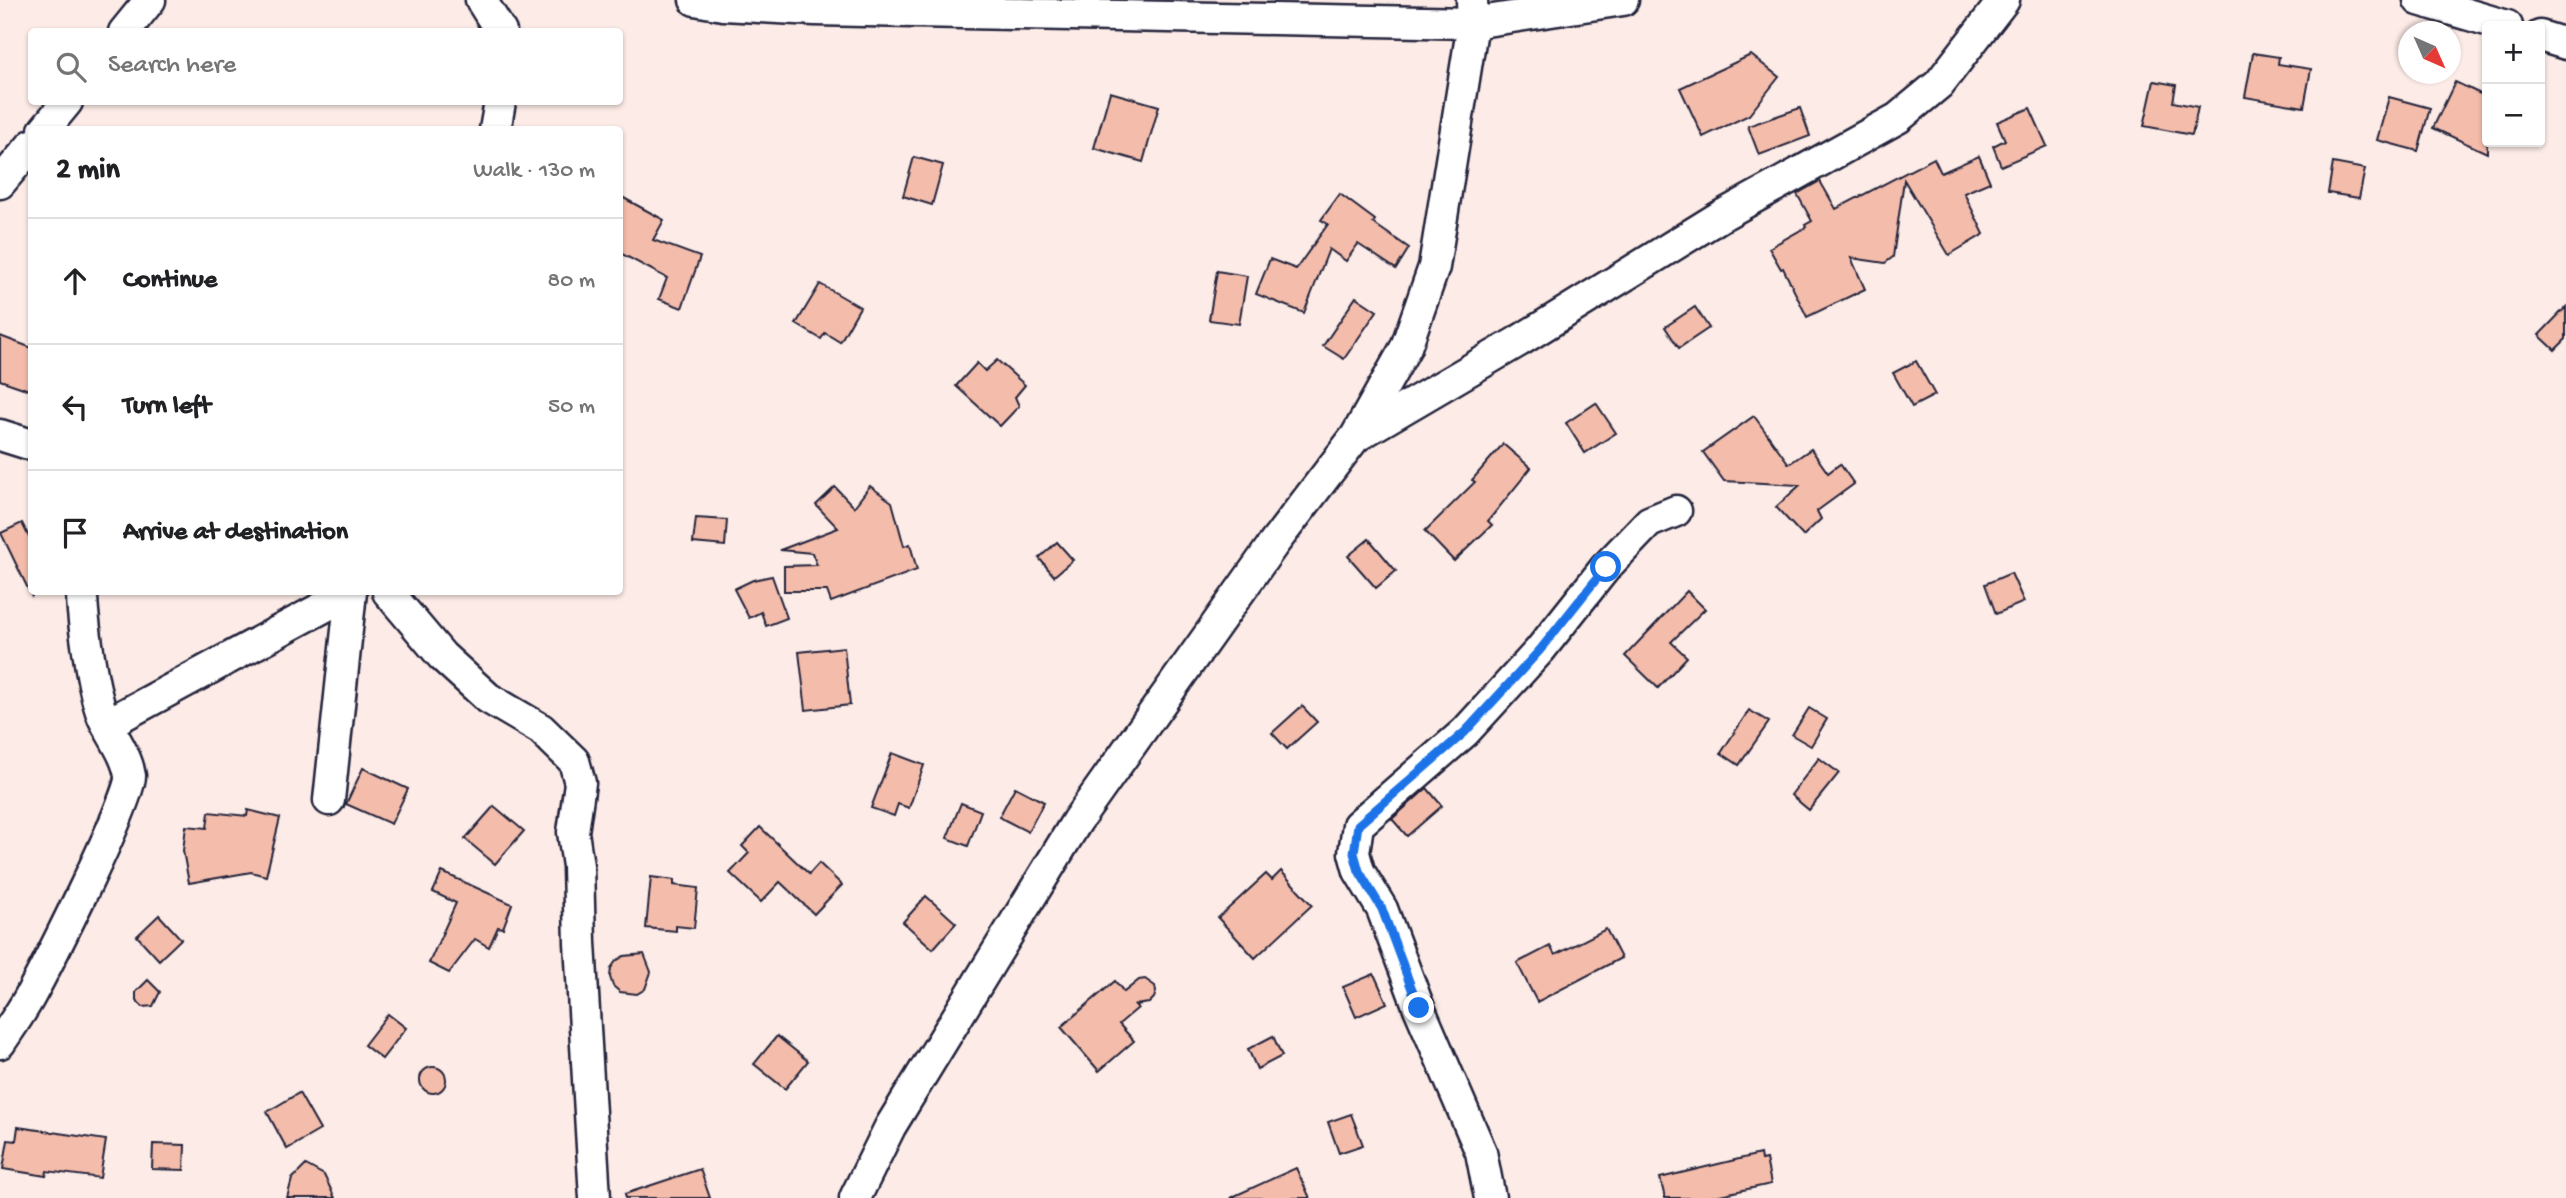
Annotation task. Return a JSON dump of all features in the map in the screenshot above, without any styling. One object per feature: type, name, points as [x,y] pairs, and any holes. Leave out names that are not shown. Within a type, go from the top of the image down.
[{"type":"street","points":[[127,28],[150,0]]},
{"type":"street","points":[[481,0],[498,28]]},
{"type":"street","points":[[695,0],[723,5],[815,10],[1472,11],[1623,0]]},
{"type":"street","points":[[1356,436],[1518,341],[1721,216],[1898,118],[1939,84],[2004,0]]},
{"type":"street","points":[[2419,0],[2490,21]]},
{"type":"street","points":[[855,1198],[890,1127],[1077,821],[1272,546],[1356,436],[1406,347],[1434,267],[1472,11]]},
{"type":"street","points":[[2545,38],[2566,44]]},
{"type":"street","points":[[47,126],[65,105]]},
{"type":"street","points":[[496,126],[499,105]]},
{"type":"street","points":[[0,183],[28,150]]},
{"type":"street","points":[[0,435],[28,444]]},
{"type":"street","points":[[1490,1198],[1481,1152],[1419,1008],[1382,909],[1359,871],[1354,853],[1358,825],[1465,732],[1540,650],[1606,567],[1649,522],[1676,511]]},
{"type":"street","points":[[0,1043],[28,1000],[121,806],[130,777],[120,747],[103,716],[82,595]]},
{"type":"street","points":[[107,724],[331,603],[335,595]]},
{"type":"street","points":[[329,800],[351,595]]},
{"type":"street","points":[[391,595],[442,656],[479,690],[541,729],[573,761],[580,783],[573,831],[578,866],[580,943],[596,1198]]},
{"type":"building","points":[[2253,53],[2279,57],[2278,64],[2311,69],[2304,107],[2245,97]]},
{"type":"building","points":[[1751,55],[1779,77],[1749,115],[1703,137],[1680,88]]},
{"type":"building","points":[[2154,81],[2176,85],[2173,102],[2198,107],[2192,135],[2144,126]]},
{"type":"building","points":[[2454,84],[2459,84],[2482,95],[2482,147],[2487,147],[2487,153],[2433,128]]},
{"type":"building","points":[[1110,92],[1159,106],[1143,162],[1094,148]]},
{"type":"building","points":[[2389,97],[2430,108],[2418,151],[2377,140]]},
{"type":"building","points":[[1800,108],[1810,136],[1759,155],[1748,126]]},
{"type":"building","points":[[2030,108],[2047,146],[2001,166],[1993,146],[2005,140],[1997,122]]},
{"type":"building","points":[[1979,156],[1990,182],[1964,193],[1984,234],[1949,255],[1904,180],[1893,257],[1885,263],[1851,258],[1865,289],[1807,317],[1783,268],[1781,269],[1769,248],[1812,221],[1797,194],[1820,181],[1836,209],[1934,158],[1941,173]]},
{"type":"building","points":[[914,157],[943,165],[932,205],[903,196]]},
{"type":"building","points":[[2333,163],[2365,169],[2359,198],[2328,193]]},
{"type":"building","points":[[1340,194],[1375,220],[1373,223],[1409,248],[1396,269],[1358,244],[1346,261],[1329,249],[1304,313],[1256,294],[1270,259],[1296,269],[1328,224],[1321,220]]},
{"type":"building","points":[[623,198],[664,220],[653,240],[700,257],[682,308],[659,299],[667,278],[623,255]]},
{"type":"building","points":[[1217,271],[1247,276],[1239,324],[1209,320]]},
{"type":"building","points":[[820,284],[860,307],[840,342],[825,333],[821,339],[796,324]]},
{"type":"building","points":[[1356,297],[1377,311],[1344,359],[1323,346]]},
{"type":"building","points":[[1695,307],[1709,328],[1679,348],[1665,327]]},
{"type":"building","points":[[2566,307],[2566,339],[2555,350],[2539,335]]},
{"type":"building","points":[[0,336],[28,346],[28,390],[0,380]]},
{"type":"building","points":[[997,360],[1025,385],[1015,397],[1019,406],[1000,426],[956,386],[977,363],[985,371]]},
{"type":"building","points":[[1916,361],[1935,395],[1912,407],[1893,373]]},
{"type":"building","points":[[1596,403],[1616,433],[1585,453],[1566,423]]},
{"type":"building","points":[[1754,416],[1789,464],[1811,449],[1828,473],[1840,464],[1854,484],[1817,511],[1821,519],[1803,536],[1776,507],[1800,485],[1724,481],[1703,452]]},
{"type":"building","points":[[1503,444],[1531,468],[1488,521],[1492,525],[1454,561],[1425,531],[1475,482],[1472,480]]},
{"type":"building","points":[[870,486],[892,502],[904,546],[910,544],[917,570],[831,602],[827,591],[784,591],[784,566],[817,565],[812,553],[780,550],[838,528],[816,505],[835,487],[854,507]]},
{"type":"building","points":[[696,518],[727,520],[725,546],[693,543]]},
{"type":"building","points":[[22,523],[28,535],[28,589],[1,533]]},
{"type":"building","points":[[1369,539],[1396,571],[1376,588],[1348,556]]},
{"type":"building","points":[[1057,542],[1073,560],[1054,576],[1039,558]]},
{"type":"building","points":[[2011,573],[2024,602],[1996,614],[1985,584]]},
{"type":"building","points":[[772,576],[787,618],[766,626],[761,612],[749,618],[734,589],[753,580]]},
{"type":"building","points":[[1687,591],[1705,609],[1671,642],[1687,657],[1658,688],[1625,656]]},
{"type":"building","points":[[844,647],[850,705],[806,710],[799,652]]},
{"type":"building","points":[[1302,706],[1317,722],[1287,749],[1272,733]]},
{"type":"building","points":[[1809,708],[1827,719],[1811,746],[1792,735]]},
{"type":"building","points":[[1749,710],[1769,722],[1739,765],[1721,753]]},
{"type":"building","points":[[892,753],[924,765],[909,808],[898,804],[894,816],[871,808]]},
{"type":"building","points":[[1819,758],[1839,773],[1809,810],[1791,795]]},
{"type":"building","points":[[363,768],[408,789],[391,824],[346,804]]},
{"type":"building","points":[[1015,787],[1044,802],[1028,832],[999,817]]},
{"type":"building","points":[[1427,788],[1442,806],[1407,836],[1392,819]]},
{"type":"building","points":[[961,803],[981,811],[968,846],[947,838]]},
{"type":"building","points":[[494,806],[524,831],[495,864],[465,839]]},
{"type":"building","points":[[248,810],[280,818],[266,876],[251,872],[189,883],[183,851],[186,826],[207,828],[209,812],[247,816]]},
{"type":"building","points":[[760,827],[809,874],[819,863],[842,885],[814,914],[780,882],[761,902],[730,873],[749,853],[742,846]]},
{"type":"building","points":[[1281,871],[1312,905],[1255,958],[1218,918],[1266,874],[1272,880]]},
{"type":"building","points":[[442,872],[512,904],[503,928],[498,927],[489,947],[475,939],[449,973],[429,963],[456,903],[433,892]]},
{"type":"building","points":[[651,877],[674,880],[674,885],[698,888],[694,928],[676,926],[676,931],[646,928]]},
{"type":"building","points":[[926,896],[956,923],[933,949],[903,922]]},
{"type":"building","points":[[159,915],[181,939],[159,960],[137,936]]},
{"type":"building","points":[[1606,929],[1621,958],[1537,1002],[1517,963],[1550,946],[1555,955]]},
{"type":"building","points":[[644,954],[651,972],[645,989],[637,994],[620,992],[613,986],[611,968],[624,956]]},
{"type":"building","points":[[1374,974],[1387,1003],[1356,1017],[1343,987]]},
{"type":"building","points":[[1145,979],[1155,986],[1154,998],[1149,1003],[1135,1005],[1138,1008],[1119,1024],[1134,1041],[1099,1071],[1061,1027],[1115,981],[1124,992],[1139,980]]},
{"type":"building","points":[[148,980],[160,992],[153,1006],[143,1007],[136,1000],[136,992]]},
{"type":"building","points":[[388,1014],[406,1028],[382,1059],[364,1045]]},
{"type":"building","points":[[777,1036],[808,1061],[785,1089],[754,1064]]},
{"type":"building","points":[[1273,1036],[1282,1056],[1257,1069],[1248,1049]]},
{"type":"building","points":[[433,1067],[442,1071],[446,1080],[442,1089],[433,1093],[424,1089],[420,1080],[424,1071]]},
{"type":"building","points":[[299,1093],[320,1130],[287,1149],[267,1112]]},
{"type":"building","points":[[1351,1114],[1363,1145],[1339,1153],[1328,1122]]},
{"type":"building","points":[[18,1127],[106,1140],[100,1178],[47,1171],[46,1176],[3,1169],[8,1140],[16,1141]]},
{"type":"building","points":[[153,1144],[185,1145],[184,1170],[152,1169]]},
{"type":"building","points":[[1760,1154],[1761,1160],[1766,1159],[1771,1184],[1706,1198],[1665,1198],[1660,1178]]},
{"type":"building","points":[[306,1165],[324,1175],[335,1198],[287,1198],[292,1179]]},
{"type":"building","points":[[1296,1168],[1310,1198],[1230,1198]]},
{"type":"building","points":[[700,1169],[710,1198],[626,1198],[625,1194]]},
{"type":"route","points":[[1419,1008],[1382,909],[1359,871],[1354,853],[1358,825],[1465,732],[1540,650],[1606,567]]}]
